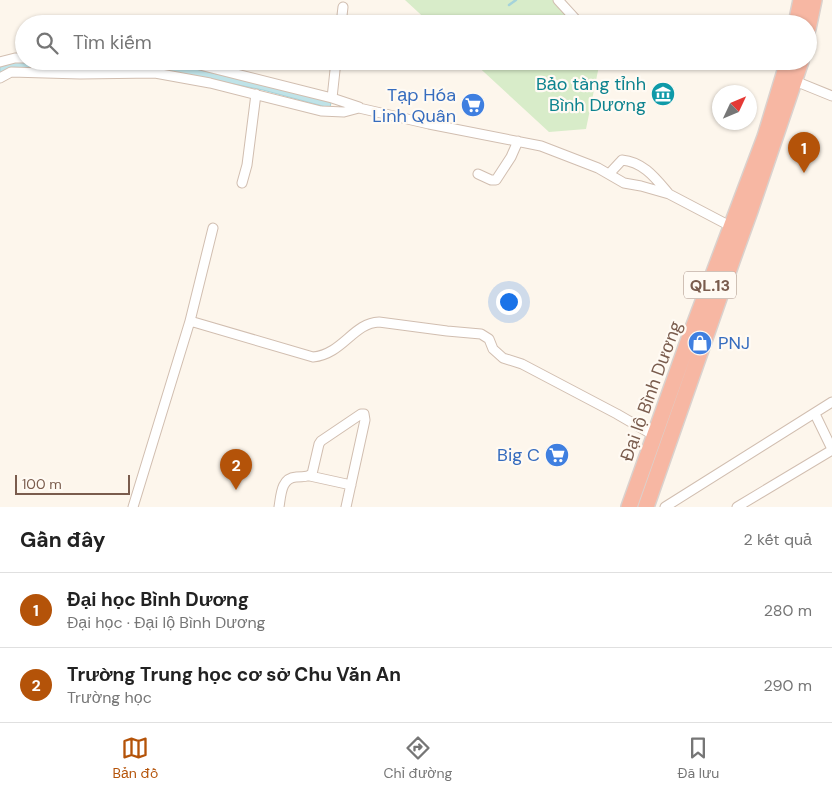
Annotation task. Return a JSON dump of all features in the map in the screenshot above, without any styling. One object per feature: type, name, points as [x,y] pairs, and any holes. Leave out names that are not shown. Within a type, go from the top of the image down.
[{"type":"highway","points":[[798,15],[801,0]]},
{"type":"highway","points":[[811,15],[814,0]]},
{"type":"highway","name":"Đại lộ Bình Dương","points":[[629,507],[690,336],[765,137],[785,70]]},
{"type":"highway","name":"Đại lộ Bình Dương","points":[[646,507],[798,70]]},
{"type":"street","points":[[558,0],[572,15]]},
{"type":"street","points":[[342,15],[343,7]]},
{"type":"street","points":[[0,62],[15,58]]},
{"type":"street","points":[[220,70],[332,98],[360,108],[541,146],[598,168],[624,183],[669,194],[732,227]]},
{"type":"street","points":[[332,98],[335,70]]},
{"type":"street","points":[[0,78],[11,72],[155,74],[210,82],[321,111],[344,112],[360,108]]},
{"type":"street","points":[[795,81],[832,96]]},
{"type":"street","points":[[242,183],[247,165],[256,94]]},
{"type":"street","points":[[478,174],[491,180],[496,180],[511,157],[518,141]]},
{"type":"street","points":[[610,174],[622,160],[633,161],[651,174],[669,194]]},
{"type":"street","points":[[134,507],[190,321],[213,228]]},
{"type":"street","points":[[190,321],[313,356],[322,356],[334,351],[370,323],[379,322],[481,334],[489,339],[492,349],[503,358],[522,364],[655,436]]},
{"type":"street","points":[[665,507],[832,402]]},
{"type":"street","points":[[310,476],[319,444],[361,414],[364,414],[365,420],[346,507]]},
{"type":"street","points":[[737,507],[832,449],[815,414]]},
{"type":"street","points":[[279,507],[285,481],[289,478],[310,476],[351,485]]},
{"type":"green space","points":[[405,0],[554,0],[567,15],[421,15]]},
{"type":"green space","points":[[482,70],[598,70],[586,129],[549,132]]},
{"type":"water","points":[[15,62],[15,70],[200,70],[331,102],[330,108],[263,90],[190,75],[10,70],[0,73],[0,65]]},
{"type":"waterway","points":[[509,5],[516,0]]},
{"type":"place","name":"Bảo tàng tỉnh Bình Dương","points":[[663,94]]},
{"type":"place","name":"Tạp Hóa Linh Quân","points":[[473,105]]},
{"type":"place","name":"Đại học Bình Dương","points":[[804,173]]},
{"type":"place","name":"PNJ","points":[[700,343]]},
{"type":"place","name":"Big C","points":[[557,455]]},
{"type":"place","name":"Trường Trung học cơ sở Chu Văn An","points":[[236,490]]}]
